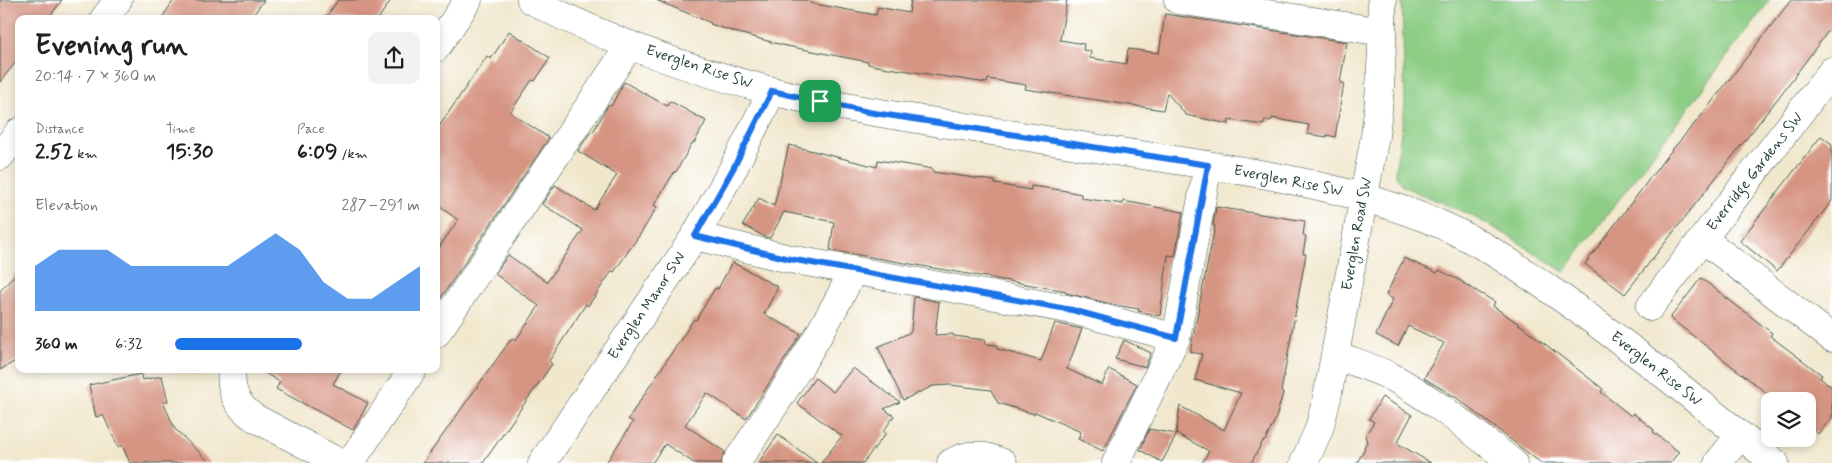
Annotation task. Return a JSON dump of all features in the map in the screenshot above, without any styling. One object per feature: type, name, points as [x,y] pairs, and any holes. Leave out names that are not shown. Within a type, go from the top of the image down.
[{"type":"street","points":[[107,15],[118,0]]},
{"type":"street","points":[[440,42],[468,0]]},
{"type":"street","name":"Everglen Rise SW","points":[[531,0],[568,19],[630,44],[709,72],[772,91],[868,112],[1311,183],[1363,196],[1428,219],[1470,239],[1513,265],[1603,328],[1776,463]]},
{"type":"street","points":[[1178,0],[1383,32]]},
{"type":"street","name":"Everglen Road SW","points":[[1304,463],[1319,429],[1336,355],[1380,103],[1383,32],[1382,0]]},
{"type":"street","points":[[440,328],[630,44]]},
{"type":"street","name":"Everridge Gardens SW","points":[[1832,71],[1703,239],[1832,338]]},
{"type":"street","name":"Everglen Manor SW","points":[[542,463],[695,236],[734,167],[772,91]]},
{"type":"street","points":[[0,156],[15,137]]},
{"type":"street","points":[[1116,463],[1176,338],[1208,165]]},
{"type":"street","points":[[695,236],[790,259],[1072,310],[1176,338]]},
{"type":"street","points":[[1650,307],[1703,239]]},
{"type":"street","points":[[736,463],[806,359],[834,310],[853,271]]},
{"type":"street","points":[[1336,355],[1389,376],[1427,397],[1457,418],[1513,463]]},
{"type":"street","points":[[232,373],[231,379],[236,400],[244,411],[340,463]]},
{"type":"street","points":[[350,463],[410,373]]},
{"type":"street","points":[[1718,463],[1740,435]]},
{"type":"street","points":[[951,463],[976,455],[985,456],[1003,463]]},
{"type":"green space","points":[[1402,0],[1770,0],[1564,272],[1509,236],[1472,216],[1402,186],[1395,173],[1405,105]]},
{"type":"building","points":[[0,0],[62,0],[51,15],[15,15],[15,63],[0,82]]},
{"type":"building","points":[[174,0],[264,0],[253,15],[164,15]]},
{"type":"building","points":[[338,0],[391,0],[381,15],[328,15]]},
{"type":"building","points":[[656,0],[811,0],[810,3],[876,15],[878,7],[909,13],[911,0],[1067,0],[1060,40],[1084,44],[1083,50],[1091,51],[1090,58],[1126,64],[1128,49],[1159,53],[1165,14],[1347,42],[1340,83],[1344,83],[1335,137],[1327,135],[1327,137],[1307,134],[1309,125],[1272,118],[1271,121],[1265,120],[1264,125],[1229,120],[1229,124],[1186,115],[1167,93],[1163,110],[1025,89],[1026,85],[988,79],[987,83],[882,67],[868,64],[868,62],[782,45],[735,32],[710,24]]},
{"type":"building","points":[[1791,0],[1832,0],[1832,26],[1625,294],[1585,264],[1666,157],[1701,116]]},
{"type":"building","points":[[509,31],[550,58],[535,81],[532,80],[511,111],[511,113],[549,138],[440,299],[440,246],[458,220],[440,207],[440,125],[487,56],[491,59]]},
{"type":"building","points":[[624,82],[667,106],[670,101],[706,121],[654,205],[657,207],[641,233],[588,306],[586,304],[549,361],[552,364],[483,463],[423,463],[509,342],[513,338],[516,340],[539,306],[495,274],[508,255],[547,282],[583,230],[542,204],[555,185],[594,210],[617,175],[578,151],[591,131],[593,132],[608,105],[611,106]]},
{"type":"building","points":[[1821,136],[1832,144],[1832,201],[1777,271],[1740,241]]},
{"type":"building","points":[[789,145],[877,167],[878,160],[933,169],[933,172],[995,181],[995,184],[1031,190],[1031,186],[1061,190],[1081,194],[1081,198],[1123,204],[1123,201],[1183,212],[1175,256],[1168,255],[1160,316],[1138,311],[1139,309],[1066,293],[1066,291],[830,250],[834,222],[784,212],[770,238],[765,237],[743,225],[759,198],[774,206]]},
{"type":"building","points":[[1216,207],[1305,221],[1303,235],[1306,236],[1303,254],[1306,254],[1281,392],[1283,393],[1276,418],[1265,441],[1263,441],[1251,463],[1202,463],[1209,451],[1177,434],[1162,462],[1140,450],[1149,429],[1176,434],[1180,406],[1224,430],[1241,393],[1195,380],[1202,354],[1190,352],[1215,226],[1213,225]]},
{"type":"building","points":[[1404,258],[1437,273],[1439,270],[1495,302],[1493,306],[1603,389],[1601,392],[1631,416],[1633,413],[1654,430],[1653,432],[1679,452],[1670,463],[1541,463],[1457,398],[1424,378],[1444,343],[1408,326],[1398,346],[1376,335],[1393,299],[1386,295]]},
{"type":"building","points":[[732,262],[778,287],[764,314],[801,334],[746,419],[707,393],[685,425],[725,452],[721,463],[694,463],[665,444],[652,463],[606,463],[633,422],[628,419],[694,319],[696,320],[715,288],[718,289]]},
{"type":"building","points":[[15,274],[15,361],[0,370],[0,291]]},
{"type":"building","points":[[1701,278],[1772,333],[1770,336],[1822,375],[1820,378],[1832,387],[1832,417],[1818,434],[1816,432],[1816,392],[1765,392],[1670,318]]},
{"type":"building","points":[[914,297],[939,302],[935,335],[953,334],[954,336],[986,340],[985,344],[997,345],[997,349],[1041,361],[1055,323],[1082,329],[1067,369],[1102,385],[1109,369],[1137,384],[1103,451],[1078,439],[1081,432],[1035,412],[1034,414],[998,403],[991,390],[950,385],[933,386],[903,400],[878,347],[911,332]]},
{"type":"building","points":[[1124,340],[1151,353],[1145,367],[1115,359]]},
{"type":"building","points":[[853,368],[900,402],[884,409],[894,416],[883,432],[886,433],[863,463],[821,463],[842,436],[797,403],[815,378],[833,392]]},
{"type":"building","points":[[265,373],[340,373],[333,384],[368,403],[353,430],[276,389],[280,382]]},
{"type":"building","points":[[141,374],[142,380],[162,376],[168,401],[163,402],[175,429],[210,463],[130,463],[122,445],[118,447],[103,415],[96,417],[89,385]]},
{"type":"building","points":[[1382,397],[1412,415],[1397,443],[1431,463],[1357,463],[1367,442],[1365,436],[1374,422],[1369,419]]},
{"type":"building","points":[[778,435],[817,463],[758,463]]},
{"type":"route","points":[[772,91],[820,101],[868,112],[1208,165],[1176,338],[1072,310],[790,259],[695,236],[734,167],[772,91]]}]
